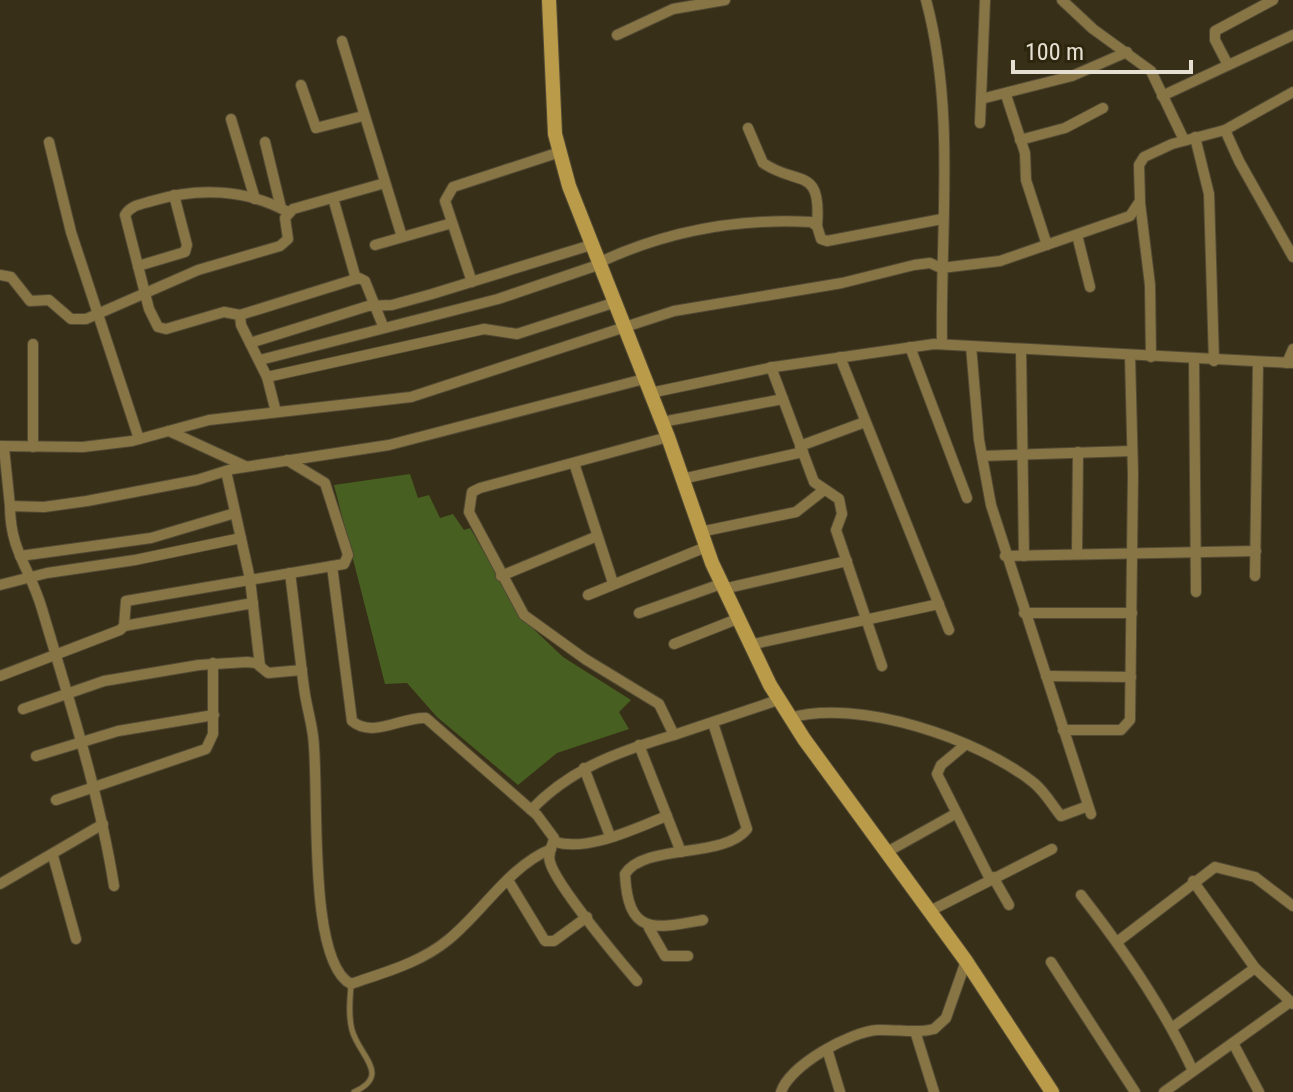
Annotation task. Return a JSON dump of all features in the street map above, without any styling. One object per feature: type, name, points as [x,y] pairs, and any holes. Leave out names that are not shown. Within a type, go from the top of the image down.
[{"type":"main road","points":[[549,0],[553,104],[560,152],[598,264],[665,430],[722,587],[778,700],[966,961],[1052,1092]]},
{"type":"street","points":[[617,35],[675,4],[725,0]]},
{"type":"street","points":[[926,0],[939,67],[942,344]]},
{"type":"street","points":[[980,123],[985,0]]},
{"type":"street","points":[[1062,0],[1093,29],[1151,71],[1162,96],[1189,139],[1209,194],[1214,361]]},
{"type":"street","points":[[1228,65],[1215,40],[1215,31],[1273,0]]},
{"type":"street","points":[[1162,96],[1293,35]]},
{"type":"street","points":[[342,41],[402,237]]},
{"type":"street","points":[[981,99],[1072,76],[1127,52]]},
{"type":"street","points":[[301,85],[316,128],[363,116]]},
{"type":"street","points":[[1151,357],[1150,285],[1139,165],[1144,157],[1189,139],[1225,130],[1293,92]]},
{"type":"street","points":[[1006,95],[1020,140],[1026,180],[1047,245]]},
{"type":"street","points":[[1020,140],[1065,128],[1103,108]]},
{"type":"street","points":[[231,119],[255,199]]},
{"type":"street","points":[[748,128],[763,163],[805,178],[813,187],[821,239],[827,241],[942,219]]},
{"type":"street","points":[[1225,130],[1293,257]]},
{"type":"street","points":[[49,142],[71,232],[139,439]]},
{"type":"street","points":[[0,275],[11,277],[24,298],[55,302],[71,319],[100,315],[209,266],[286,242],[285,210],[265,142]]},
{"type":"street","points":[[472,282],[445,201],[453,187],[560,152]]},
{"type":"street","points":[[383,326],[363,278],[240,315],[224,312],[162,329],[154,323],[125,215],[131,207],[174,195],[204,191],[255,199],[285,210],[385,183]]},
{"type":"street","points":[[138,266],[185,252],[187,245],[174,195]]},
{"type":"street","points":[[333,198],[356,279]]},
{"type":"street","points":[[114,886],[103,824],[82,742],[31,576],[13,545],[2,447],[83,447],[139,439],[209,420],[411,397],[674,311],[724,300],[786,294],[914,265],[930,263],[941,268],[1000,261],[1130,216],[1140,201]]},
{"type":"street","points":[[260,360],[498,299],[598,264],[666,235],[748,225],[807,222],[817,226]]},
{"type":"street","points":[[375,245],[452,223]]},
{"type":"street","points":[[1077,235],[1090,287]]},
{"type":"street","points":[[250,343],[374,305],[392,305],[591,245]]},
{"type":"street","points":[[267,377],[484,329],[517,334],[613,303]]},
{"type":"street","points":[[240,315],[267,377],[276,412]]},
{"type":"street","points":[[33,344],[33,447]]},
{"type":"street","points":[[10,506],[44,507],[87,501],[247,467],[434,435],[647,386],[910,347],[942,344],[1258,363],[1290,363],[1293,349]]},
{"type":"street","points":[[790,718],[812,712],[839,711],[895,721],[965,745],[1006,764],[1035,784],[1061,816],[1089,810],[1005,556],[982,456],[971,346]]},
{"type":"street","points":[[910,347],[967,498]]},
{"type":"street","points":[[1021,349],[1024,556]]},
{"type":"street","points":[[1063,730],[1126,727],[1130,720],[1133,552],[1130,356]]},
{"type":"street","points":[[840,357],[949,630]]},
{"type":"street","points":[[1194,360],[1196,592]]},
{"type":"street","points":[[1255,576],[1258,363]]},
{"type":"street","points":[[771,367],[817,487],[839,499],[842,514],[836,530],[882,666]]},
{"type":"street","points":[[674,735],[659,704],[585,659],[524,615],[469,512],[472,492],[574,463],[665,430],[783,399]]},
{"type":"street","points":[[682,479],[802,449],[865,422]]},
{"type":"street","points":[[169,431],[247,467]]},
{"type":"street","points":[[982,456],[1132,451]]},
{"type":"street","points":[[1077,554],[1078,452]]},
{"type":"street","points":[[124,626],[126,601],[344,564],[348,555],[328,488],[317,477],[287,460]]},
{"type":"street","points":[[574,463],[595,537],[613,583]]},
{"type":"street","points":[[226,471],[250,579],[260,666]]},
{"type":"street","points":[[700,532],[796,512],[824,490]]},
{"type":"street","points":[[20,556],[151,538],[235,513]]},
{"type":"street","points":[[501,576],[595,537]]},
{"type":"street","points":[[0,585],[31,576],[135,560],[241,538]]},
{"type":"street","points":[[588,595],[706,547]]},
{"type":"street","points":[[1005,556],[1256,551]]},
{"type":"street","points":[[639,613],[722,587],[847,561]]},
{"type":"street","points":[[332,566],[352,721],[362,728],[381,727],[416,717],[426,718],[531,810],[550,829],[553,869],[637,981]]},
{"type":"street","points":[[290,573],[314,739],[316,839],[324,927],[335,967],[351,984],[425,957],[450,939],[508,880],[538,854],[553,846],[610,836],[667,816]]},
{"type":"street","points":[[0,676],[124,626],[253,603]]},
{"type":"street","points":[[749,645],[868,622],[939,604]]},
{"type":"street","points":[[1024,613],[1132,613]]},
{"type":"street","points":[[674,644],[737,619]]},
{"type":"street","points":[[23,709],[132,675],[213,663],[247,662],[260,666],[268,673],[302,670]]},
{"type":"street","points":[[56,800],[206,749],[213,734],[213,663]]},
{"type":"street","points":[[1046,676],[1131,677]]},
{"type":"street","points":[[531,810],[584,768],[639,745],[778,700]]},
{"type":"street","points":[[36,756],[139,727],[214,715]]},
{"type":"street","points":[[688,956],[665,956],[649,928],[633,912],[625,874],[638,862],[733,839],[747,829],[713,723]]},
{"type":"street","points":[[639,745],[681,852]]},
{"type":"street","points":[[965,745],[941,765],[937,774],[955,814],[1009,905]]},
{"type":"street","points":[[584,768],[610,836]]},
{"type":"street","points":[[887,852],[955,814]]},
{"type":"street","points":[[0,884],[53,856],[103,824]]},
{"type":"street","points":[[930,911],[1052,849]]},
{"type":"street","points":[[53,856],[76,939]]},
{"type":"street","points":[[1117,942],[1215,867],[1255,877],[1293,906]]},
{"type":"street","points":[[508,880],[545,941],[554,941],[587,917]]},
{"type":"street","points":[[1164,1092],[1292,1003],[1255,968],[1193,881]]},
{"type":"street","points":[[1081,895],[1117,942],[1173,1027],[1193,1071]]},
{"type":"street","points":[[649,928],[703,920]]},
{"type":"street","points":[[781,1092],[794,1073],[827,1049],[877,1030],[934,1029],[946,1018],[966,961]]},
{"type":"street","points":[[1051,962],[1135,1092]]},
{"type":"street","points":[[1173,1027],[1255,968]]},
{"type":"street","points":[[915,1031],[934,1092]]},
{"type":"street","points":[[1233,1043],[1259,1092]]},
{"type":"street","points":[[827,1049],[840,1092]]},
{"type":"lane","points":[[351,984],[352,1030],[371,1066],[373,1077],[368,1086],[354,1092]]},
{"type":"green space","points":[[410,474],[418,498],[429,495],[440,518],[453,514],[464,530],[470,528],[522,618],[563,657],[631,700],[619,712],[629,729],[557,753],[518,785],[437,717],[407,683],[385,684],[334,485]]}]
